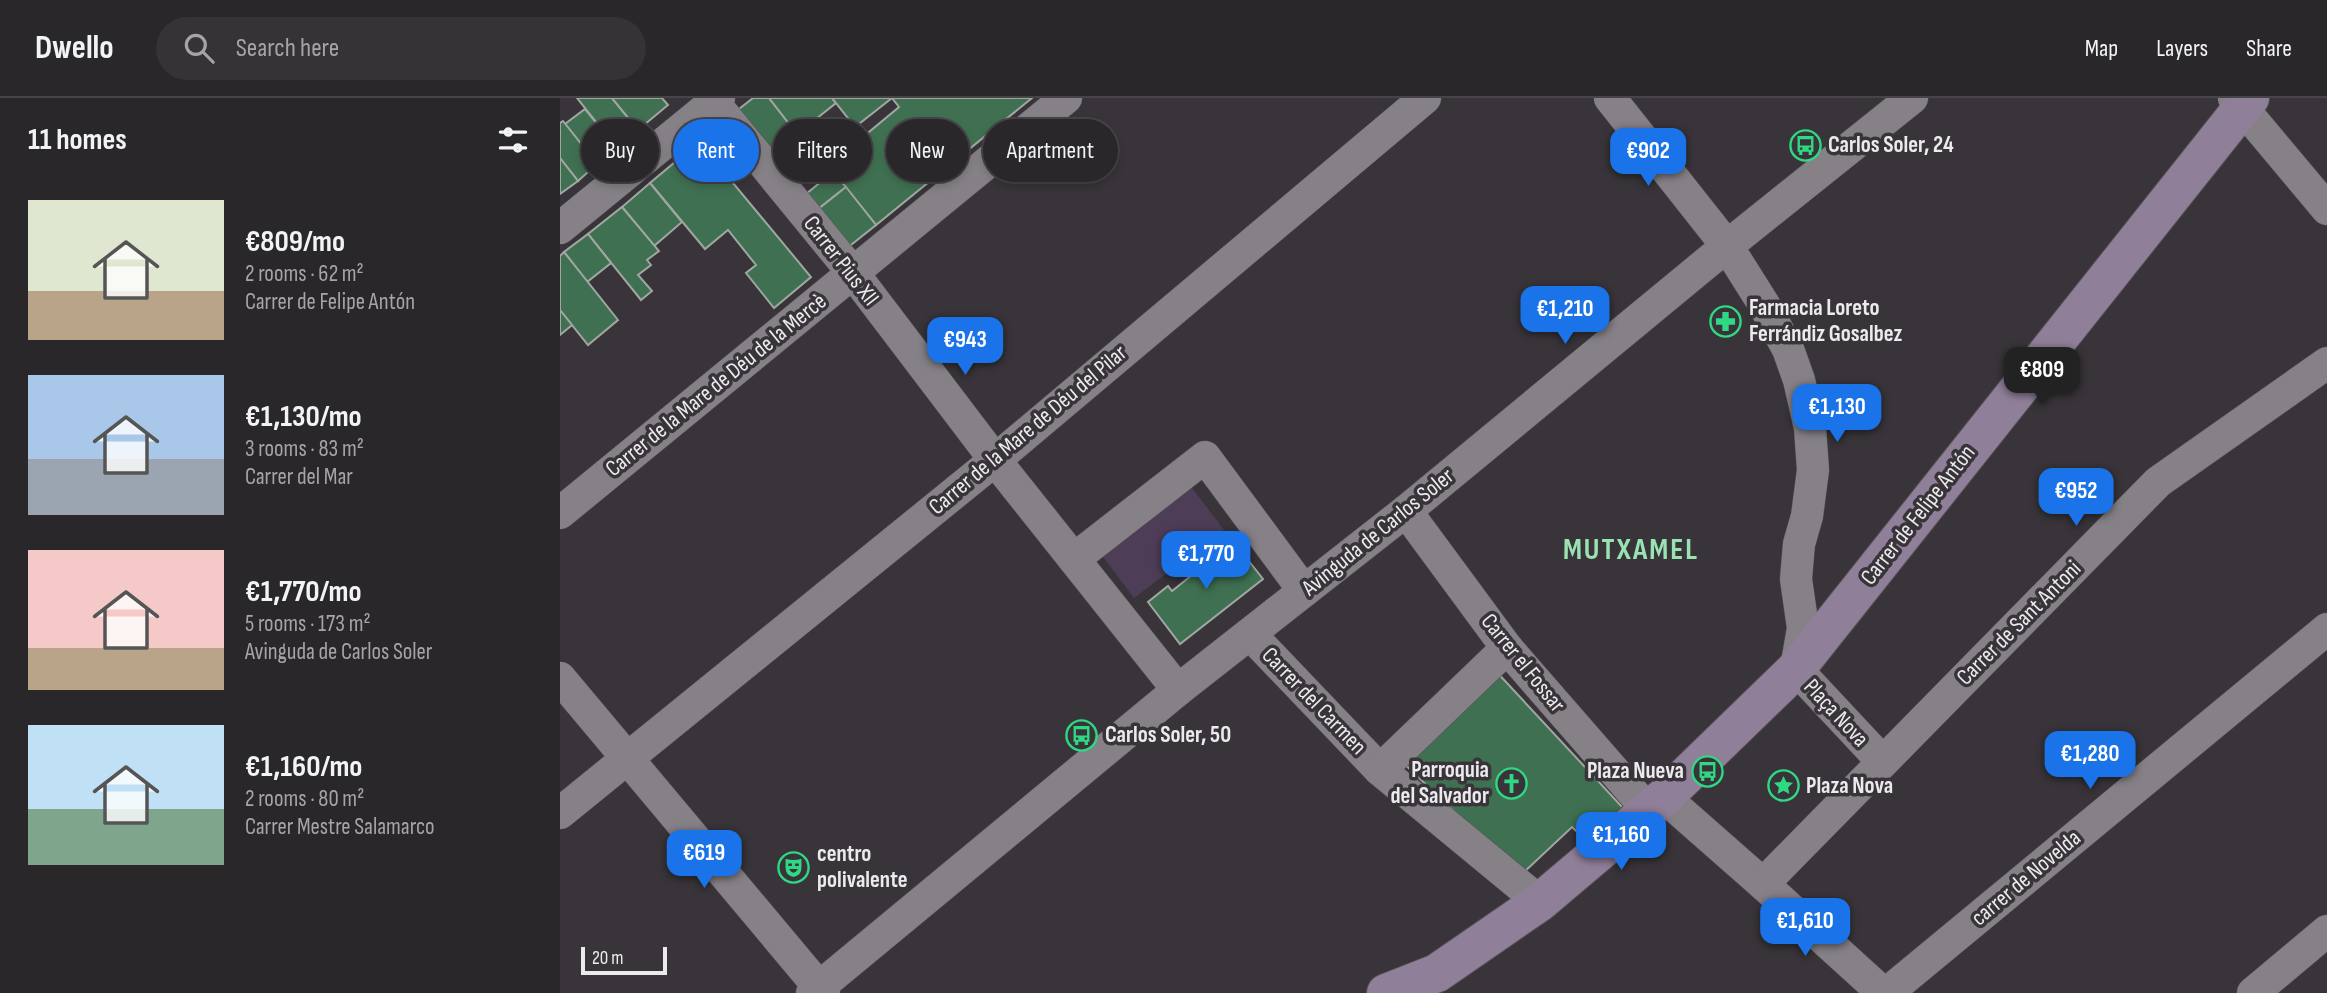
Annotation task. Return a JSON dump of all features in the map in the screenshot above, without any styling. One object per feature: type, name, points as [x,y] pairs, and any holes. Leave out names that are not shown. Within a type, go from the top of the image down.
[{"type":"street","name":"Carrer de la Mare de Déu de la Mercè","points":[[560,513],[1066,98]]},
{"type":"street","name":"Carrer de la Mare de Déu del Pilar","points":[[560,813],[995,460],[1425,98]]},
{"type":"street","points":[[1610,98],[1727,246],[1788,349],[1799,380],[1810,428],[1813,470],[1807,516],[1799,544],[1796,579],[1803,628],[1796,669]]},
{"type":"street","name":"Avinguda de Carlos Soler","points":[[819,991],[1178,690],[1406,511],[1727,246],[1912,98]]},
{"type":"street","name":"Carrer Pius XII","points":[[714,100],[853,273],[995,460],[1178,690]]},
{"type":"street","points":[[560,228],[714,100]]},
{"type":"street","points":[[2242,101],[2327,209]]},
{"type":"street","name":"Carrer de Felipe Antón","points":[[1796,669],[2242,101]]},
{"type":"street","name":"Carrer de Sant Antoni","points":[[1882,761],[2158,482],[2327,363]]},
{"type":"street","points":[[1074,559],[1205,457],[1304,591]]},
{"type":"street","name":"Carrer el Fossar","points":[[1406,511],[1507,648],[1656,804]]},
{"type":"street","name":"carrer de Novelda","points":[[1885,993],[2327,629]]},
{"type":"street","name":"Carrer del Carmen","points":[[1250,634],[1380,770],[1540,902]]},
{"type":"street","points":[[1380,770],[1507,648]]},
{"type":"street","name":"Plaça Nova","points":[[1386,993],[1437,974],[1540,902],[1656,804],[1796,669],[1882,761],[1763,884]]},
{"type":"street","points":[[560,678],[819,991]]},
{"type":"street","points":[[1656,804],[1763,884],[1885,993]]},
{"type":"street","points":[[2253,993],[2327,931]]},
{"type":"shaded area","points":[[1180,472],[1224,530],[1134,598],[1091,541]]},
{"type":"building","points":[[577,98],[612,98],[629,119],[594,119]]},
{"type":"building","points":[[612,98],[662,98],[668,105],[651,119],[629,119]]},
{"type":"building","points":[[753,98],[769,98],[786,119],[773,119],[773,161],[759,143],[759,119],[739,119],[734,113]]},
{"type":"building","points":[[769,98],[832,98],[836,103],[816,119],[785,119]]},
{"type":"building","points":[[832,98],[892,98],[865,119],[849,119]]},
{"type":"building","points":[[892,98],[1032,98],[1006,119],[983,119],[983,138],[969,149],[969,119],[886,119],[886,182],[929,182],[876,225],[841,182],[872,182],[872,129],[899,107]]},
{"type":"building","points":[[585,109],[593,119],[581,119],[581,144],[565,124]]},
{"type":"building","points":[[563,121],[581,144],[581,178],[578,181],[560,158],[560,123]]},
{"type":"building","points":[[560,158],[578,181],[560,194]]},
{"type":"building","points":[[673,164],[673,182],[732,182],[811,277],[774,308],[746,273],[756,265],[728,230],[705,249],[650,183],[659,182],[659,175]]},
{"type":"building","points":[[821,182],[842,182],[846,187],[812,214],[800,199]]},
{"type":"building","points":[[650,183],[682,222],[654,246],[622,207]]},
{"type":"building","points":[[846,187],[876,225],[842,252],[812,214]]},
{"type":"building","points":[[622,207],[659,251],[647,260],[651,265],[638,275],[652,291],[641,300],[588,234]]},
{"type":"building","points":[[588,234],[611,263],[587,282],[564,252]]},
{"type":"building","points":[[564,252],[618,320],[588,345],[560,310],[560,256]]},
{"type":"building","points":[[560,310],[572,325],[560,335]]},
{"type":"building","points":[[1230,537],[1263,579],[1180,644],[1148,602],[1168,586],[1172,591],[1207,563],[1203,558]]},
{"type":"building","name":"Parroquia del Salvador","points":[[1492,667],[1624,809],[1588,842],[1572,827],[1521,875],[1397,757]]},
{"type":"place","name":"Carlos Soler, 24","points":[[1805,145]]},
{"type":"place","name":"Farmacia Loreto Ferrándiz Gosalbez","points":[[1726,321]]},
{"type":"place","name":"Carlos Soler, 50","points":[[1082,735]]},
{"type":"place","name":"Plaza Nueva","points":[[1707,771]]},
{"type":"place","name":"Parroquia del Salvador","points":[[1512,783]]},
{"type":"place","name":"Plaza Nova","points":[[1783,786]]},
{"type":"place","name":"centro polivalente","points":[[794,867]]},
{"type":"district","name":"MUTXAMEL","points":[[1631,550]]}]
